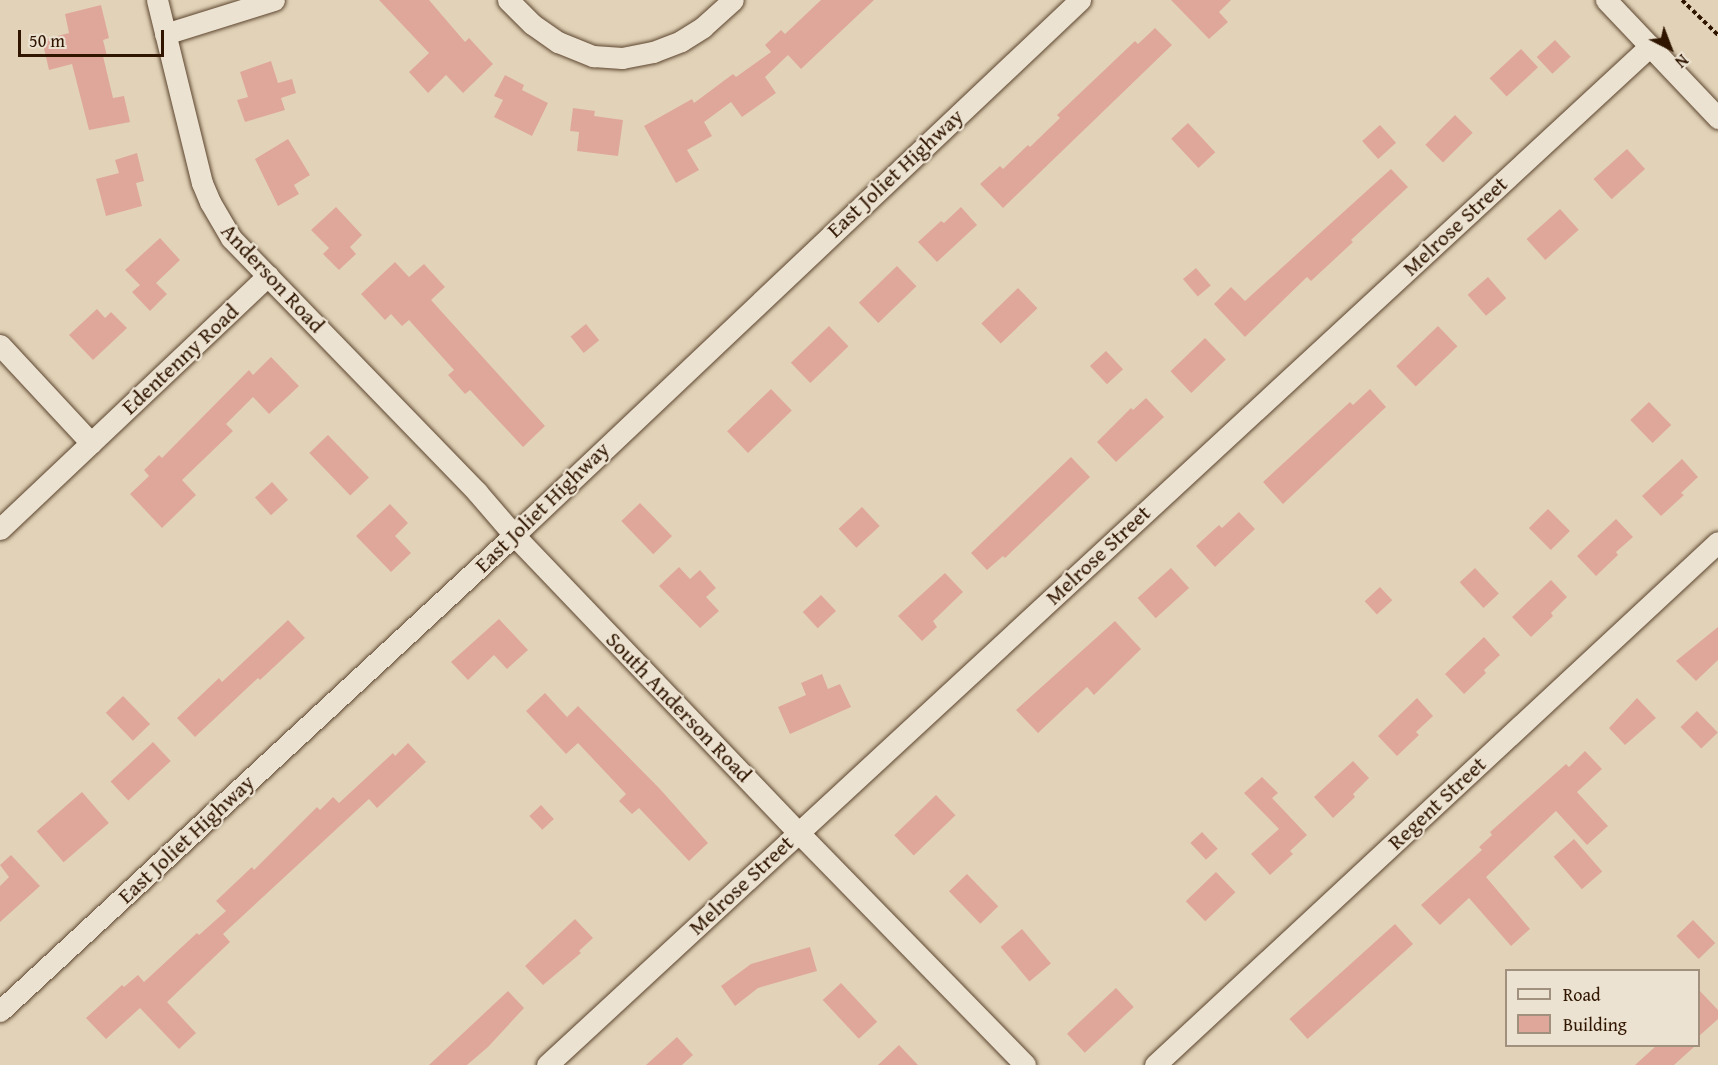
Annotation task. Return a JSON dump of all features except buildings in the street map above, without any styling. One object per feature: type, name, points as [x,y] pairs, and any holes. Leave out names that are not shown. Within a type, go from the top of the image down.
[{"type":"street","name":"Anderson Road","points":[[157,0],[202,183],[210,202],[231,238],[336,346]]},
{"type":"street","points":[[165,34],[274,0]]},
{"type":"street","points":[[508,0],[532,24],[558,42],[593,56],[622,58],[653,52],[681,41],[703,27],[733,0]]},
{"type":"street","name":"East Joliet Highway","points":[[0,1011],[514,535],[1080,0]]},
{"type":"street","points":[[1606,0],[1718,118]]},
{"type":"street","name":"Melrose Street","points":[[547,1065],[1650,46]]},
{"type":"street","name":"Edentenny Road","points":[[0,529],[268,276]]},
{"type":"street","points":[[0,345],[91,443]]},
{"type":"street","name":"South Anderson Road","points":[[336,346],[798,832],[1025,1065]]},
{"type":"street","name":"Regent Street","points":[[1155,1065],[1718,542]]},
{"type":"path","points":[[1682,0],[1718,35]]}]
